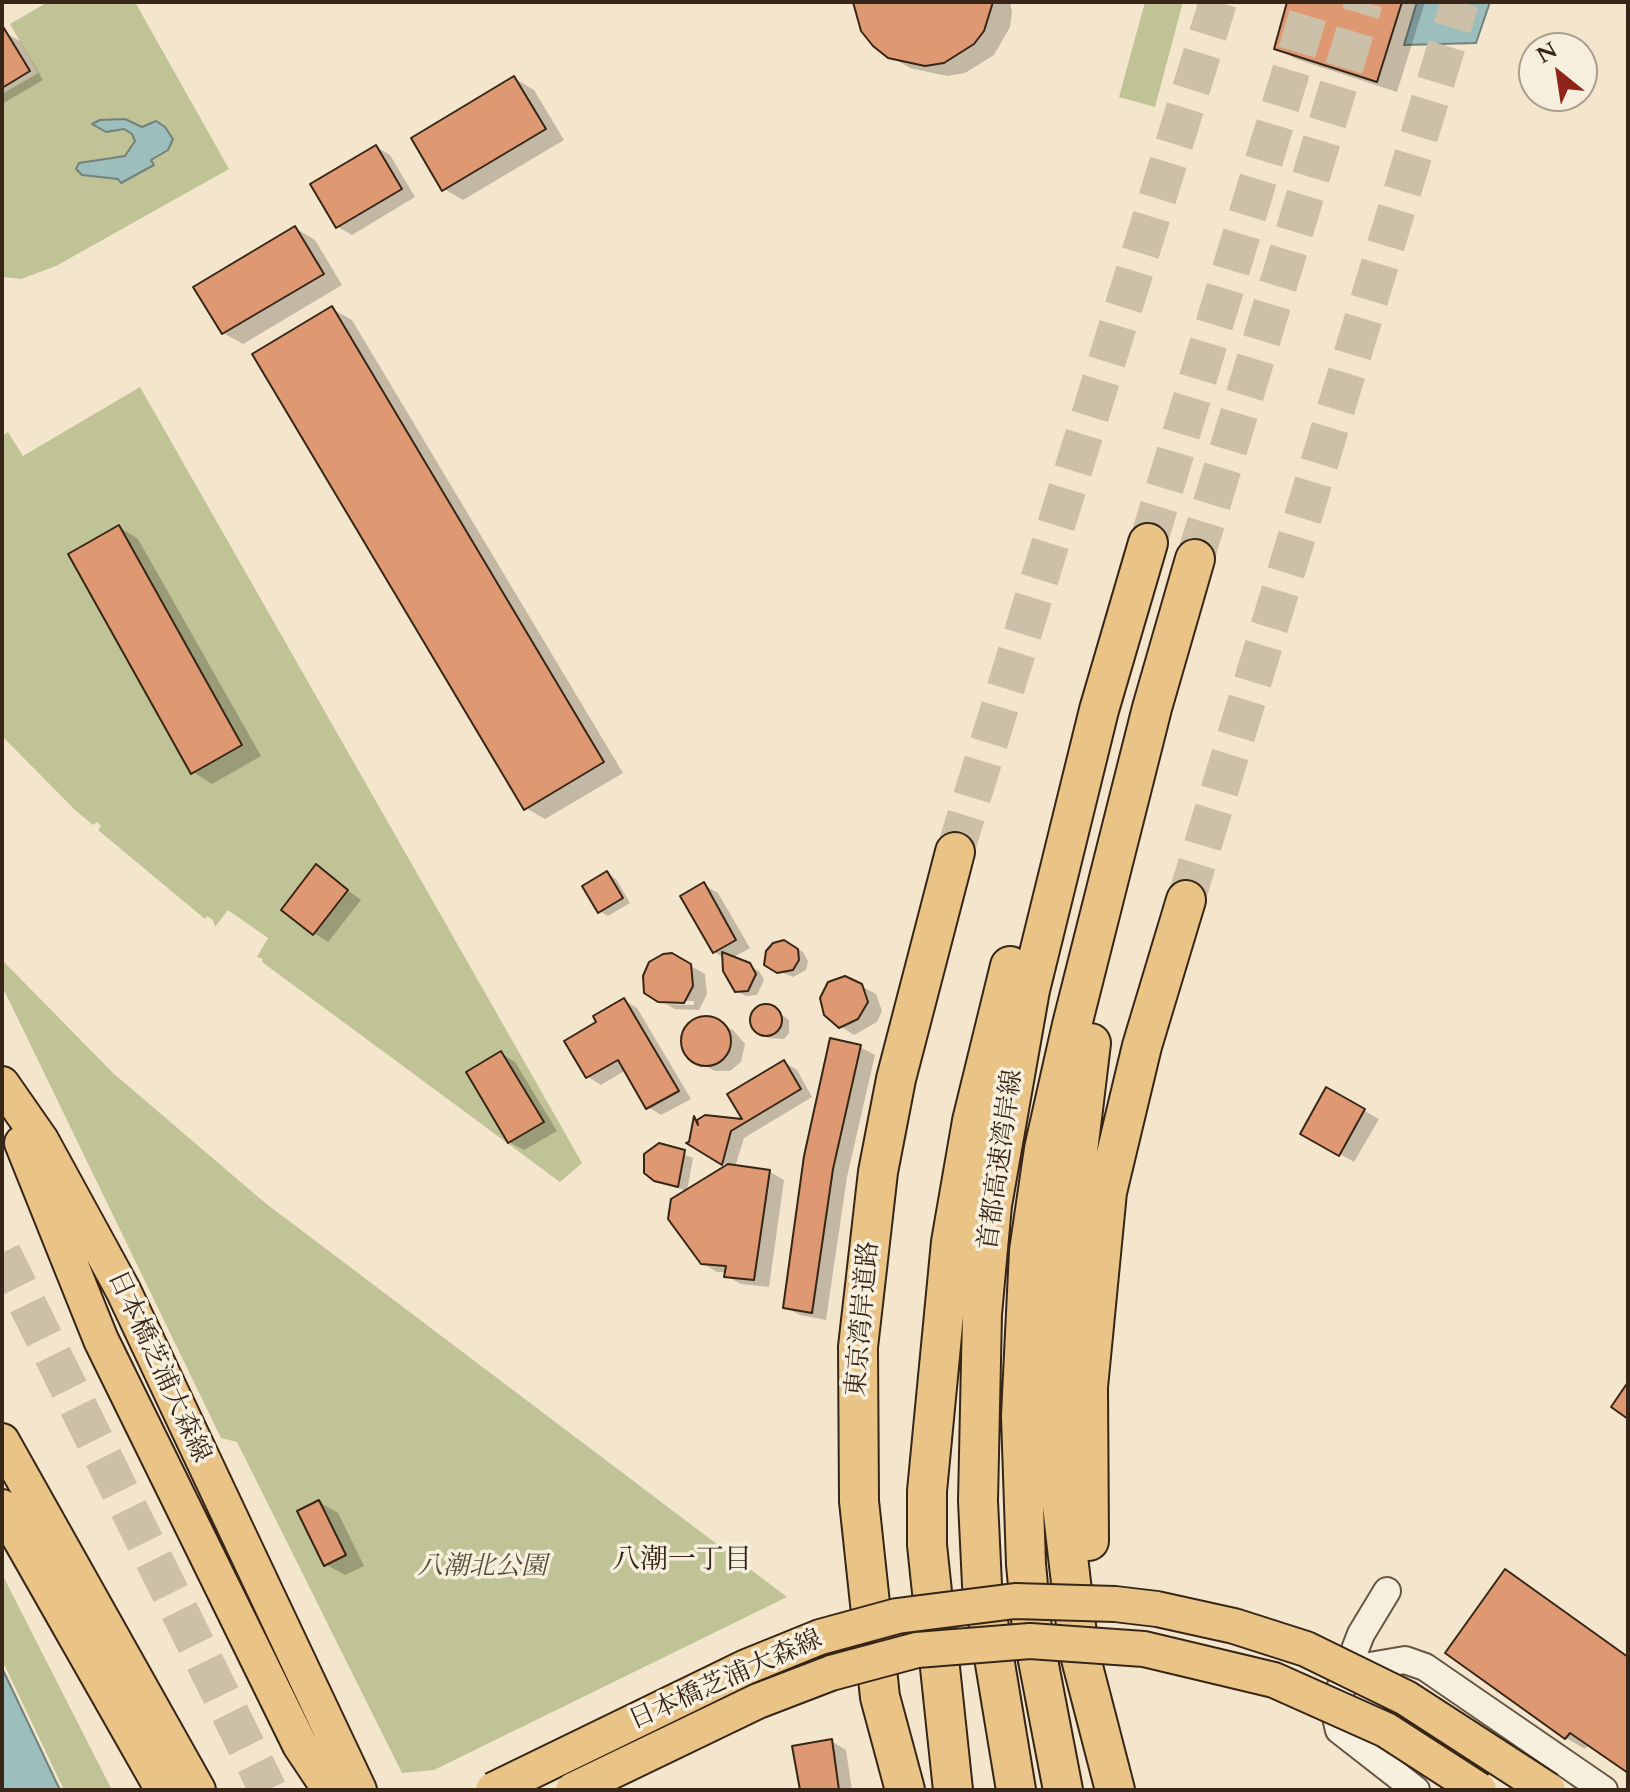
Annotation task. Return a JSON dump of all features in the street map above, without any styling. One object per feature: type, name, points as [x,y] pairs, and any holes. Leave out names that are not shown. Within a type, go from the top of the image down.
[{"type":"highway","name":"首都高速湾岸線","points":[[1016,1790],[982,1585],[978,1486],[982,1314],[992,1205],[1030,990],[1099,710],[1148,543]]},
{"type":"highway","name":"首都高速湾岸線","points":[[1063,1790],[1032,1629],[1022,1494],[1022,1371],[1029,1251],[1044,1149],[1111,865],[1195,559]]},
{"type":"highway","points":[[952,1775],[927,1545],[927,1491],[951,1242],[972,1121],[1020,929],[1099,710]]},
{"type":"highway","name":"東京湾岸道路","points":[[905,1790],[880,1697],[859,1501],[858,1347],[878,1172],[896,1079],[955,852]]},
{"type":"highway","points":[[1111,865],[1106,965],[1087,1065],[1074,1162],[1057,1367],[1060,1488],[1079,1651],[1115,1790]]},
{"type":"highway","points":[[1134,1790],[1112,1699],[1087,1522],[1088,1387],[1107,1192],[1142,1046],[1186,900]]},
{"type":"main road","name":"日本橋芝浦大森線","points":[[2,1084],[41,1140],[123,1290],[359,1790]]},
{"type":"main road","points":[[2,1095],[101,1340],[300,1745],[330,1790]]},
{"type":"main road","points":[[2,1441],[107,1630],[189,1789]]},
{"type":"main road","points":[[2,1507],[189,1789]]},
{"type":"main road","name":"日本橋芝浦大森線","points":[[493,1790],[746,1667],[820,1637],[911,1613],[1015,1601],[1115,1604],[1157,1609],[1234,1626],[1306,1649],[1419,1706],[1548,1790]]},
{"type":"main road","name":"日本橋芝浦大森線","points":[[573,1790],[758,1701],[831,1673],[917,1650],[1030,1641],[1144,1649],[1274,1680],[1386,1730],[1479,1790]]},
{"type":"main road","points":[[300,1745],[309,1790]]},
{"type":"street","points":[[1387,1591],[1361,1634],[1338,1693],[1335,1713],[1339,1730],[1416,1790]]},
{"type":"street","points":[[1338,1693],[1349,1679],[1374,1664],[1405,1660],[1425,1667],[1604,1790]]},
{"type":"green space","points":[[48,2],[135,2],[229,169],[56,266],[21,279],[2,277],[2,94],[38,73],[10,24]]},
{"type":"green space","points":[[1145,2],[1183,2],[1155,107],[1119,97]]},
{"type":"green space","points":[[140,387],[582,1163],[560,1182],[262,962],[263,959],[257,957],[268,938],[228,910],[215,927],[213,920],[207,916],[205,919],[98,830],[101,826],[97,822],[93,825],[75,810],[2,736],[2,436],[8,432],[23,456]]},
{"type":"green space","name":"八潮北公園","points":[[2,960],[113,1073],[264,1202],[787,1597],[434,1770],[402,1773],[237,1442],[221,1438],[2,986]]},
{"type":"green space","points":[[2,1574],[112,1790],[64,1790],[2,1660]]},
{"type":"water","points":[[1417,2],[1490,2],[1476,43],[1404,45]]},
{"type":"water","points":[[125,119],[142,127],[156,121],[165,127],[173,139],[168,150],[151,160],[154,165],[121,183],[118,179],[82,175],[76,169],[79,163],[125,156],[135,141],[132,134],[124,129],[106,132],[92,124],[100,120]]},
{"type":"water","points":[[2,1668],[60,1790],[2,1790]]},
{"type":"building","points":[[853,2],[993,2],[984,31],[974,44],[944,63],[925,66],[888,58],[873,46],[861,31]]},
{"type":"building","points":[[1287,2],[1402,2],[1377,82],[1274,49]]},
{"type":"building","points":[[2,25],[30,71],[2,88]]},
{"type":"building","points":[[514,76],[546,129],[442,191],[411,138]]},
{"type":"building","points":[[376,145],[402,189],[336,228],[310,184]]},
{"type":"building","points":[[295,226],[324,274],[222,334],[193,287]]},
{"type":"building","points":[[332,306],[604,762],[524,810],[252,354]]},
{"type":"building","points":[[119,525],[242,745],[191,774],[68,554]]},
{"type":"building","points":[[316,864],[348,890],[313,935],[281,910]]},
{"type":"building","points":[[607,871],[623,898],[598,913],[582,886]]},
{"type":"building","points":[[704,882],[736,940],[713,953],[680,896]]},
{"type":"building","points":[[784,940],[798,949],[799,960],[793,970],[777,973],[764,965],[766,951],[773,943]]},
{"type":"building","points":[[722,952],[750,963],[756,974],[748,991],[735,992],[723,971]]},
{"type":"building","points":[[672,953],[691,964],[693,986],[684,1003],[658,1002],[644,993],[643,976],[649,962]]},
{"type":"building","points":[[845,976],[862,984],[868,1002],[858,1019],[839,1028],[824,1015],[820,998],[828,982]]},
{"type":"building","points":[[624,998],[679,1091],[646,1109],[618,1060],[586,1078],[564,1041],[596,1022],[593,1016]]},
{"type":"building","points":[[766,1004],[778,1008],[782,1020],[778,1032],[766,1036],[754,1032],[750,1020],[754,1008]]},
{"type":"building","points":[[706,1016],[723,1024],[731,1041],[723,1058],[706,1066],[689,1058],[681,1041],[689,1024]]},
{"type":"building","points":[[830,1038],[861,1045],[833,1169],[812,1313],[783,1308],[804,1156]]},
{"type":"building","points":[[501,1051],[544,1122],[508,1143],[466,1072]]},
{"type":"building","points":[[784,1060],[801,1089],[731,1131],[722,1165],[686,1143],[689,1142],[694,1116],[698,1125],[697,1120],[705,1115],[742,1119],[727,1094]]},
{"type":"building","points":[[1326,1087],[1365,1109],[1339,1156],[1300,1134]]},
{"type":"building","points":[[659,1143],[685,1150],[678,1187],[654,1181],[644,1173],[644,1154]]},
{"type":"building","points":[[728,1164],[770,1170],[754,1280],[724,1277],[726,1266],[701,1264],[668,1219],[671,1199]]},
{"type":"building","points":[[1628,1382],[1628,1419],[1611,1407]]},
{"type":"building","points":[[319,1500],[346,1555],[324,1566],[297,1511]]},
{"type":"building","points":[[1505,1569],[1628,1657],[1628,1773],[1570,1733],[1565,1739],[1445,1653]]},
{"type":"building","points":[[832,1739],[839,1790],[800,1790],[792,1746]]},
{"type":"tunnel","points":[[955,852],[1218,2]]},
{"type":"tunnel","points":[[1148,543],[1312,2]]},
{"type":"tunnel","points":[[1195,559],[1364,2]]},
{"type":"tunnel","points":[[1186,900],[1460,2]]},
{"type":"tunnel","points":[[2,1253],[268,1790]]},
{"type":"district","name":"八潮一丁目","points":[[682,1562]]}]
